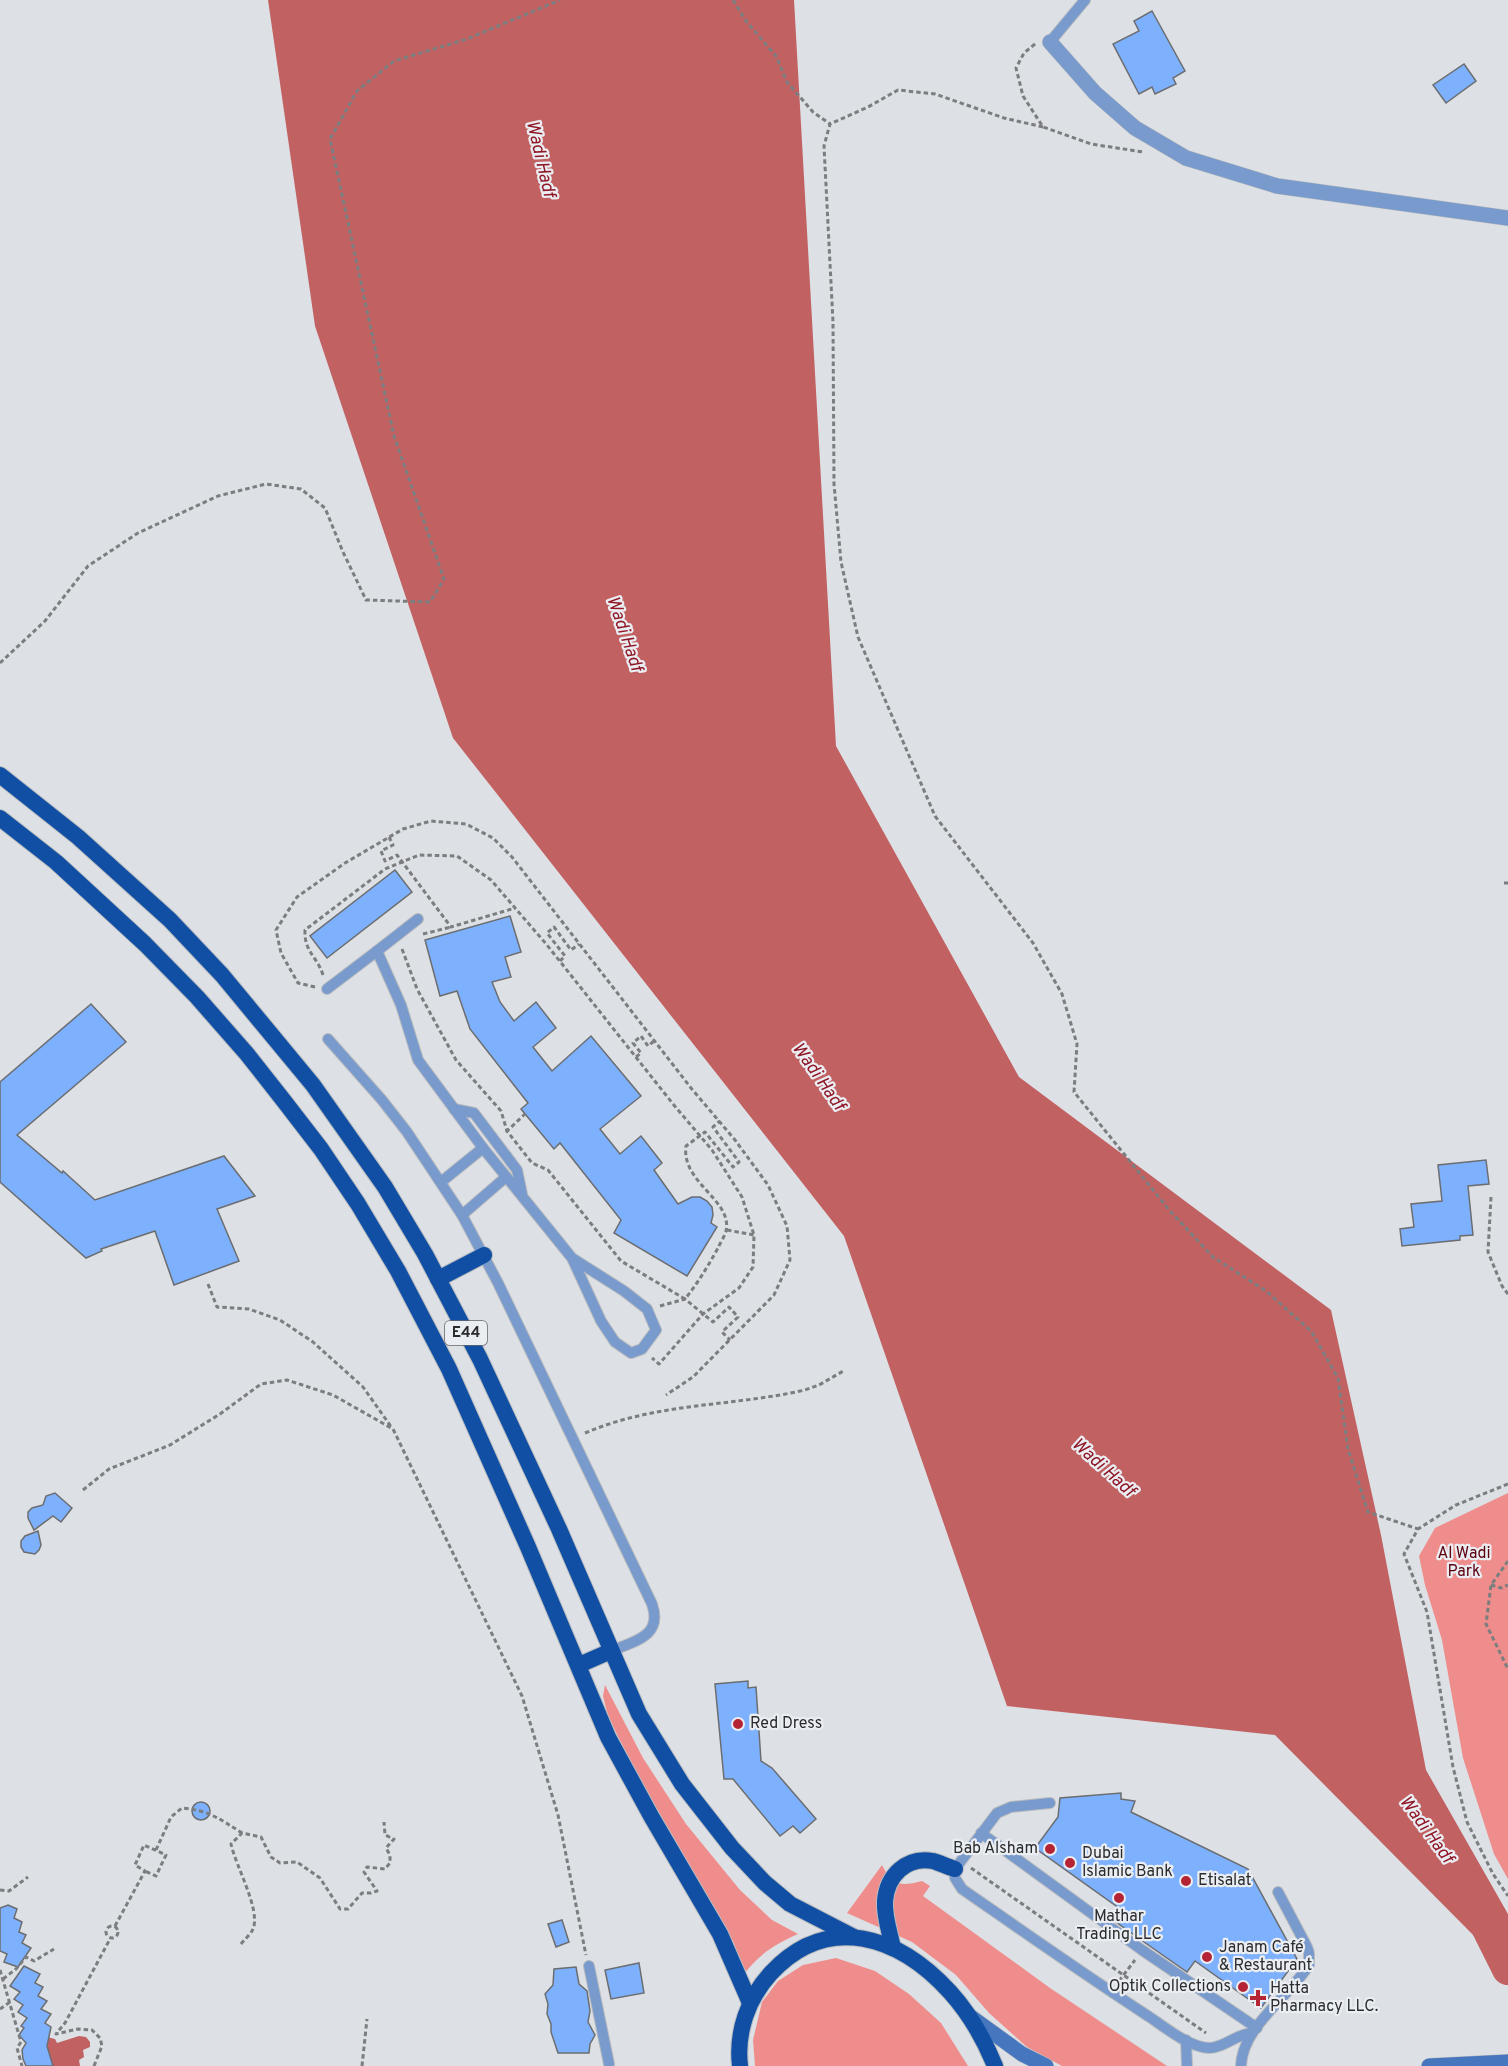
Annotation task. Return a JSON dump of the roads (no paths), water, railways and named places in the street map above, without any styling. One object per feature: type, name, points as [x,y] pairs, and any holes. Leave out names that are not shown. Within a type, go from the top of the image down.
[{"type":"highway","name":"E44","points":[[0,775],[87,844],[170,920],[222,975],[313,1085],[405,1219],[438,1279],[480,1359],[639,1714],[682,1784],[732,1848],[765,1883],[790,1904],[854,1937]]},
{"type":"highway","name":"E44","points":[[0,818],[56,862],[145,944],[189,989],[247,1054],[321,1149],[358,1204],[398,1271],[449,1369],[579,1665],[608,1737],[720,1934],[750,2003]]},
{"type":"highway","points":[[438,1279],[484,1256]]},
{"type":"highway","points":[[579,1665],[611,1651]]},
{"type":"highway","points":[[893,1948],[886,1911],[890,1879],[899,1869],[921,1860],[933,1861],[956,1877]]},
{"type":"highway","points":[[740,2066],[740,2043],[750,2003],[763,1981],[781,1962],[802,1947],[830,1938],[854,1937],[873,1939],[893,1948],[914,1960],[933,1975],[951,1992],[968,2015],[995,2066]]},
{"type":"main road","points":[[968,2015],[1022,2054],[1046,2066]]},
{"type":"main road","points":[[1429,2066],[1508,2062]]},
{"type":"street","points":[[1050,42],[1095,93],[1136,128],[1186,158],[1278,186],[1508,218]]},
{"type":"lane","points":[[1050,42],[1085,0]]},
{"type":"lane","points":[[327,989],[418,920]]},
{"type":"lane","points":[[377,951],[401,1005],[418,1060],[483,1148],[572,1258],[601,1321],[615,1342],[631,1353],[642,1348],[656,1330],[647,1309],[624,1291],[572,1258]]},
{"type":"lane","points":[[328,1039],[388,1108],[462,1215],[484,1256],[656,1614],[654,1626],[647,1635],[611,1651]]},
{"type":"lane","points":[[454,1109],[474,1113],[517,1170],[523,1197]]},
{"type":"lane","points":[[441,1182],[483,1148]]},
{"type":"lane","points":[[462,1215],[506,1177]]},
{"type":"lane","points":[[1050,1803],[1020,1805],[1004,1809],[990,1821],[956,1877],[962,1889],[1111,1992],[1186,2040],[1208,2048],[1255,2030]]},
{"type":"lane","points":[[981,1833],[1255,2030]]},
{"type":"lane","points":[[1241,2066],[1242,2054],[1255,2030],[1306,1970],[1310,1959],[1307,1947],[1278,1892]]},
{"type":"lane","points":[[589,1966],[609,2064]]},
{"type":"lane","points":[[1186,2040],[1187,2066]]},
{"type":"water","points":[[268,0],[794,0],[836,746],[1019,1077],[1331,1310],[1381,1535],[1426,1770],[1508,1914],[1508,1948],[1486,1948],[1275,1735],[1007,1706],[844,1236],[453,738],[315,326]]},
{"type":"water","points":[[79,2036],[86,2037],[90,2042],[90,2047],[83,2050],[84,2057],[79,2060],[80,2066],[53,2066],[48,2051],[47,2037],[55,2039],[57,2043]]},
{"type":"waterway","name":"Wadi Hadf","points":[[1479,1911],[1508,1969]]},
{"type":"place","name":"Red Dress","points":[[738,1724]]},
{"type":"place","name":"Bab Alsham","points":[[1050,1849]]},
{"type":"place","name":"Dubai Islamic Bank","points":[[1070,1863]]},
{"type":"place","name":"Etisalat","points":[[1186,1881]]},
{"type":"place","name":"Mathar Trading LLC","points":[[1119,1898]]},
{"type":"place","name":"Janam Café & Restaurant","points":[[1207,1957]]},
{"type":"place","name":"Optik Collections","points":[[1243,1987]]},
{"type":"place","name":"Hatta Pharmacy LLC.","points":[[1258,1998]]},
{"type":"park label","name":"Al Wadi Park","points":[[1464,1563]]}]
